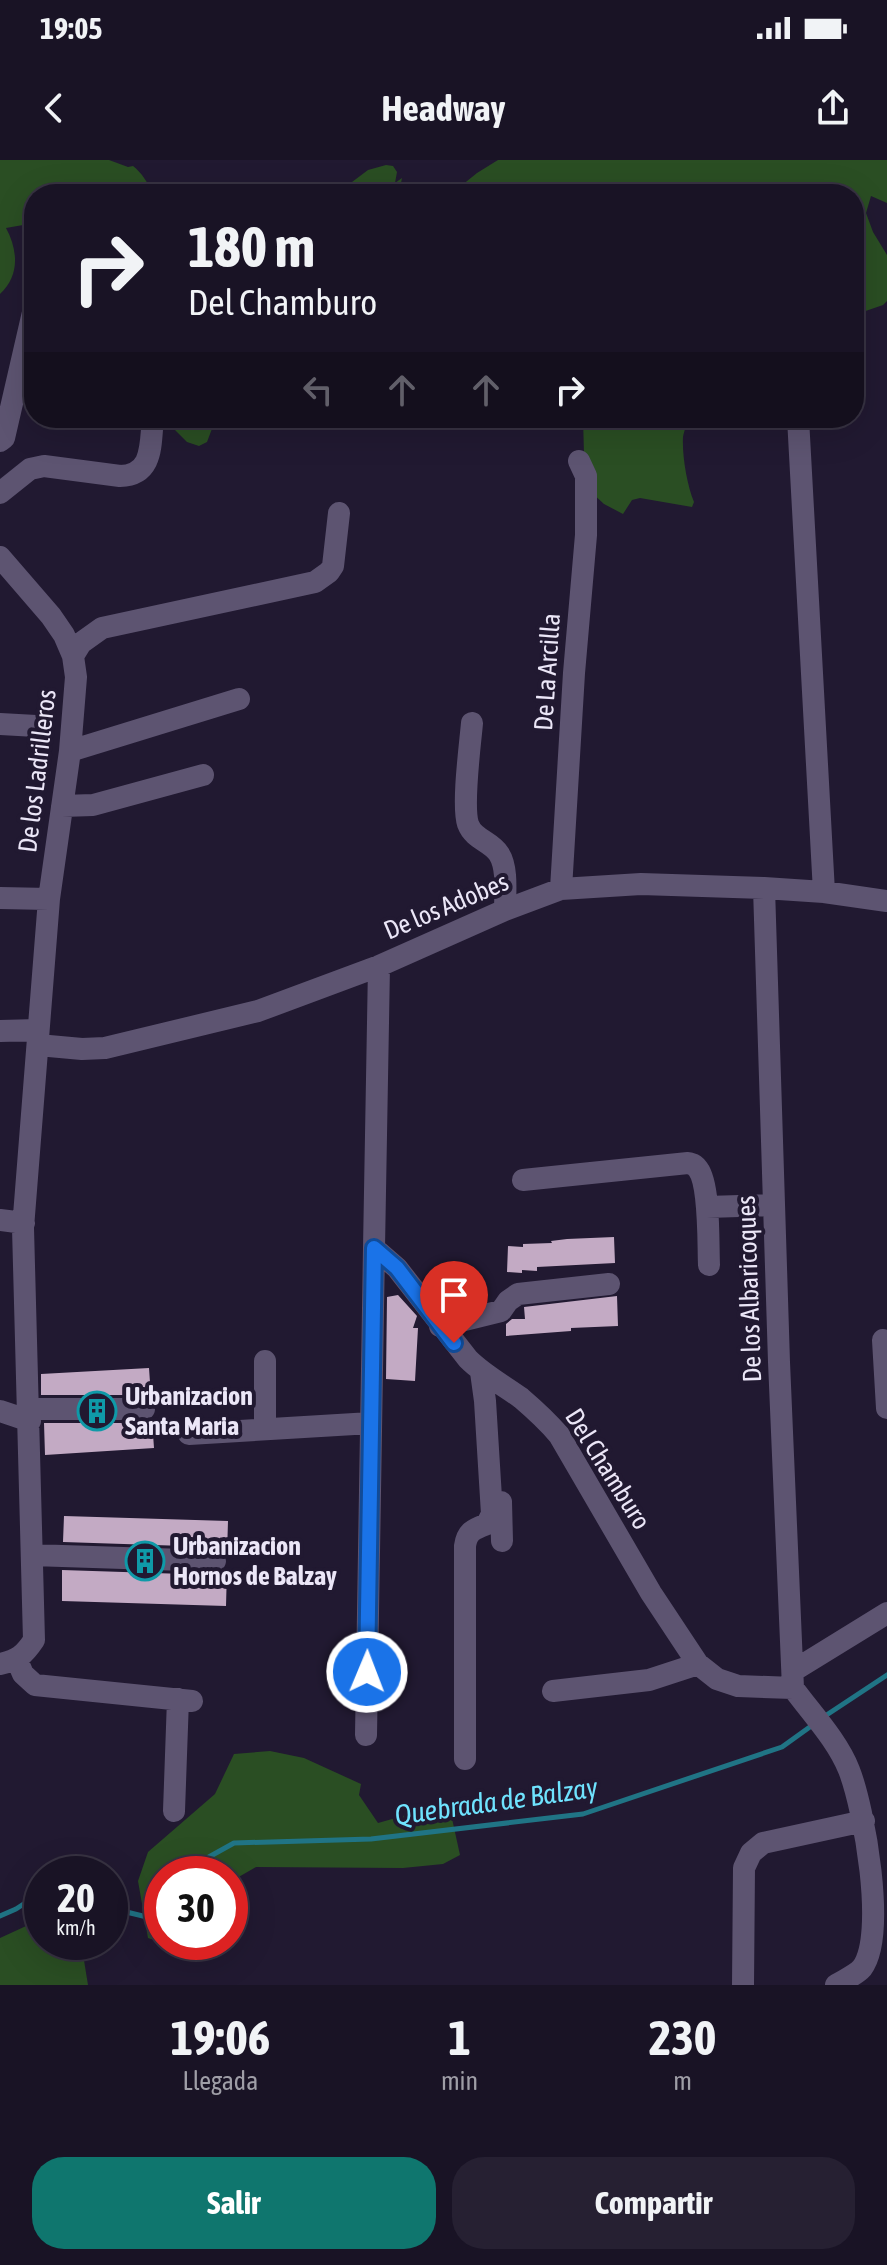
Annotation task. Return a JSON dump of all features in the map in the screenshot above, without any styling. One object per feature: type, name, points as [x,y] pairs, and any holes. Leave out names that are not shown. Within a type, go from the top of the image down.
[{"type":"street","points":[[0,441],[4,438],[24,351]]},
{"type":"street","points":[[0,493],[30,469],[44,466],[130,476],[141,470],[148,461],[152,428]]},
{"type":"street","points":[[799,428],[824,892]]},
{"type":"street","name":"De La Arcilla","points":[[561,889],[586,535],[586,476],[579,461]]},
{"type":"street","points":[[73,656],[81,643],[102,628],[315,582],[333,566],[339,513]]},
{"type":"street","name":"De los Ladrilleros","points":[[0,557],[64,635],[73,656],[76,677],[70,751],[49,899],[24,1223],[34,1640],[26,1653],[8,1662]]},
{"type":"street","points":[[70,751],[239,699]]},
{"type":"street","points":[[472,723],[466,817],[474,835],[501,856],[505,910]]},
{"type":"street","points":[[0,724],[36,726]]},
{"type":"street","points":[[62,806],[93,805],[203,775]]},
{"type":"street","name":"De los Adobes","points":[[0,1031],[93,1048],[138,1041],[258,1011],[379,966],[505,910],[561,889],[641,884],[764,888],[887,901]]},
{"type":"street","name":"De los Albaricoques","points":[[764,888],[793,1680]]},
{"type":"street","points":[[0,898],[49,899]]},
{"type":"street","points":[[366,1735],[379,966]]},
{"type":"street","points":[[523,1180],[688,1163],[695,1165],[700,1171],[707,1207],[709,1265]]},
{"type":"street","points":[[707,1207],[774,1205]]},
{"type":"street","points":[[0,1220],[24,1223]]},
{"type":"street","name":"Del Chamburo","points":[[374,1248],[397,1268],[440,1326],[481,1372],[541,1415],[559,1435],[651,1593],[698,1664],[717,1679],[738,1686],[793,1680]]},
{"type":"street","points":[[440,1326],[501,1311],[518,1294],[609,1284]]},
{"type":"street","points":[[883,1340],[887,1408]]},
{"type":"street","points":[[265,1361],[265,1429]]},
{"type":"street","points":[[465,1759],[465,1546],[469,1533],[487,1524],[492,1514],[481,1372]]},
{"type":"street","points":[[501,1385],[502,1541]]},
{"type":"street","points":[[0,1411],[29,1415],[144,1409]]},
{"type":"street","points":[[189,1434],[371,1423]]},
{"type":"street","points":[[32,1555],[215,1561]]},
{"type":"street","points":[[842,1985],[862,1967],[872,1946],[875,1919],[864,1821],[848,1769],[837,1748],[808,1709],[793,1680],[887,1613]]},
{"type":"street","points":[[8,1662],[35,1685],[185,1700],[174,1811]]},
{"type":"street","points":[[553,1691],[649,1680],[698,1664]]},
{"type":"street","points":[[743,1985],[744,1868],[751,1853],[763,1843],[864,1821]]},
{"type":"green space","points":[[0,160],[109,160],[133,166],[145,179],[148,184],[24,184],[24,227],[6,228],[13,245],[15,262],[11,279],[0,294]]},
{"type":"green space","points":[[498,160],[887,160],[887,203],[871,196],[866,213],[887,255],[887,301],[864,312],[864,184],[463,184]]},
{"type":"green space","points":[[393,166],[397,172],[395,183],[402,178],[401,183],[349,184],[368,170]]},
{"type":"green space","points":[[173,428],[212,428],[207,442],[199,446],[187,442]]},
{"type":"green space","points":[[583,428],[685,428],[683,453],[694,502],[692,507],[640,498],[632,500],[623,514],[604,504],[591,492]]},
{"type":"green space","points":[[270,1751],[304,1758],[361,1784],[359,1795],[378,1823],[417,1812],[451,1814],[460,1855],[443,1864],[403,1868],[256,1867],[248,1872],[248,1856],[147,1856],[215,1794],[234,1754]]},
{"type":"green space","points":[[144,1864],[144,1915],[138,1881]]},
{"type":"green space","points":[[24,1927],[24,1960],[84,1960],[88,1985],[0,1985],[0,1938]]},
{"type":"building","points":[[614,1237],[615,1263],[537,1267],[537,1271],[507,1272],[508,1246]]},
{"type":"building","points":[[398,1295],[417,1316],[413,1328],[418,1328],[415,1381],[386,1379],[387,1297]]},
{"type":"building","points":[[617,1296],[618,1326],[506,1336],[506,1324],[512,1319],[525,1319],[524,1307]]},
{"type":"building","points":[[149,1368],[151,1397],[41,1395],[41,1374]]},
{"type":"building","points":[[152,1420],[154,1448],[45,1455],[44,1423],[144,1423]]},
{"type":"building","points":[[64,1516],[228,1521],[227,1554],[215,1547],[63,1542]]},
{"type":"building","points":[[227,1569],[226,1606],[62,1601],[62,1570],[215,1575]]},
{"type":"waterway","name":"Quebrada de Balzay","points":[[822,1718],[887,1675]]},
{"type":"waterway","name":"Quebrada de Balzay","points":[[211,1856],[234,1843],[371,1839],[583,1814],[782,1747],[814,1724]]},
{"type":"waterway","name":"Quebrada de Balzay","points":[[0,1916],[24,1904]]},
{"type":"waterway","name":"Quebrada de Balzay","points":[[128,1912],[144,1916]]},
{"type":"place","name":"Urbanizacion Santa Maria","points":[[97,1411]]},
{"type":"place","name":"Urbanizacion Hornos de Balzay","points":[[145,1561]]},
{"type":"route","points":[[367,1672],[374,1248],[397,1268],[454,1343]]}]
